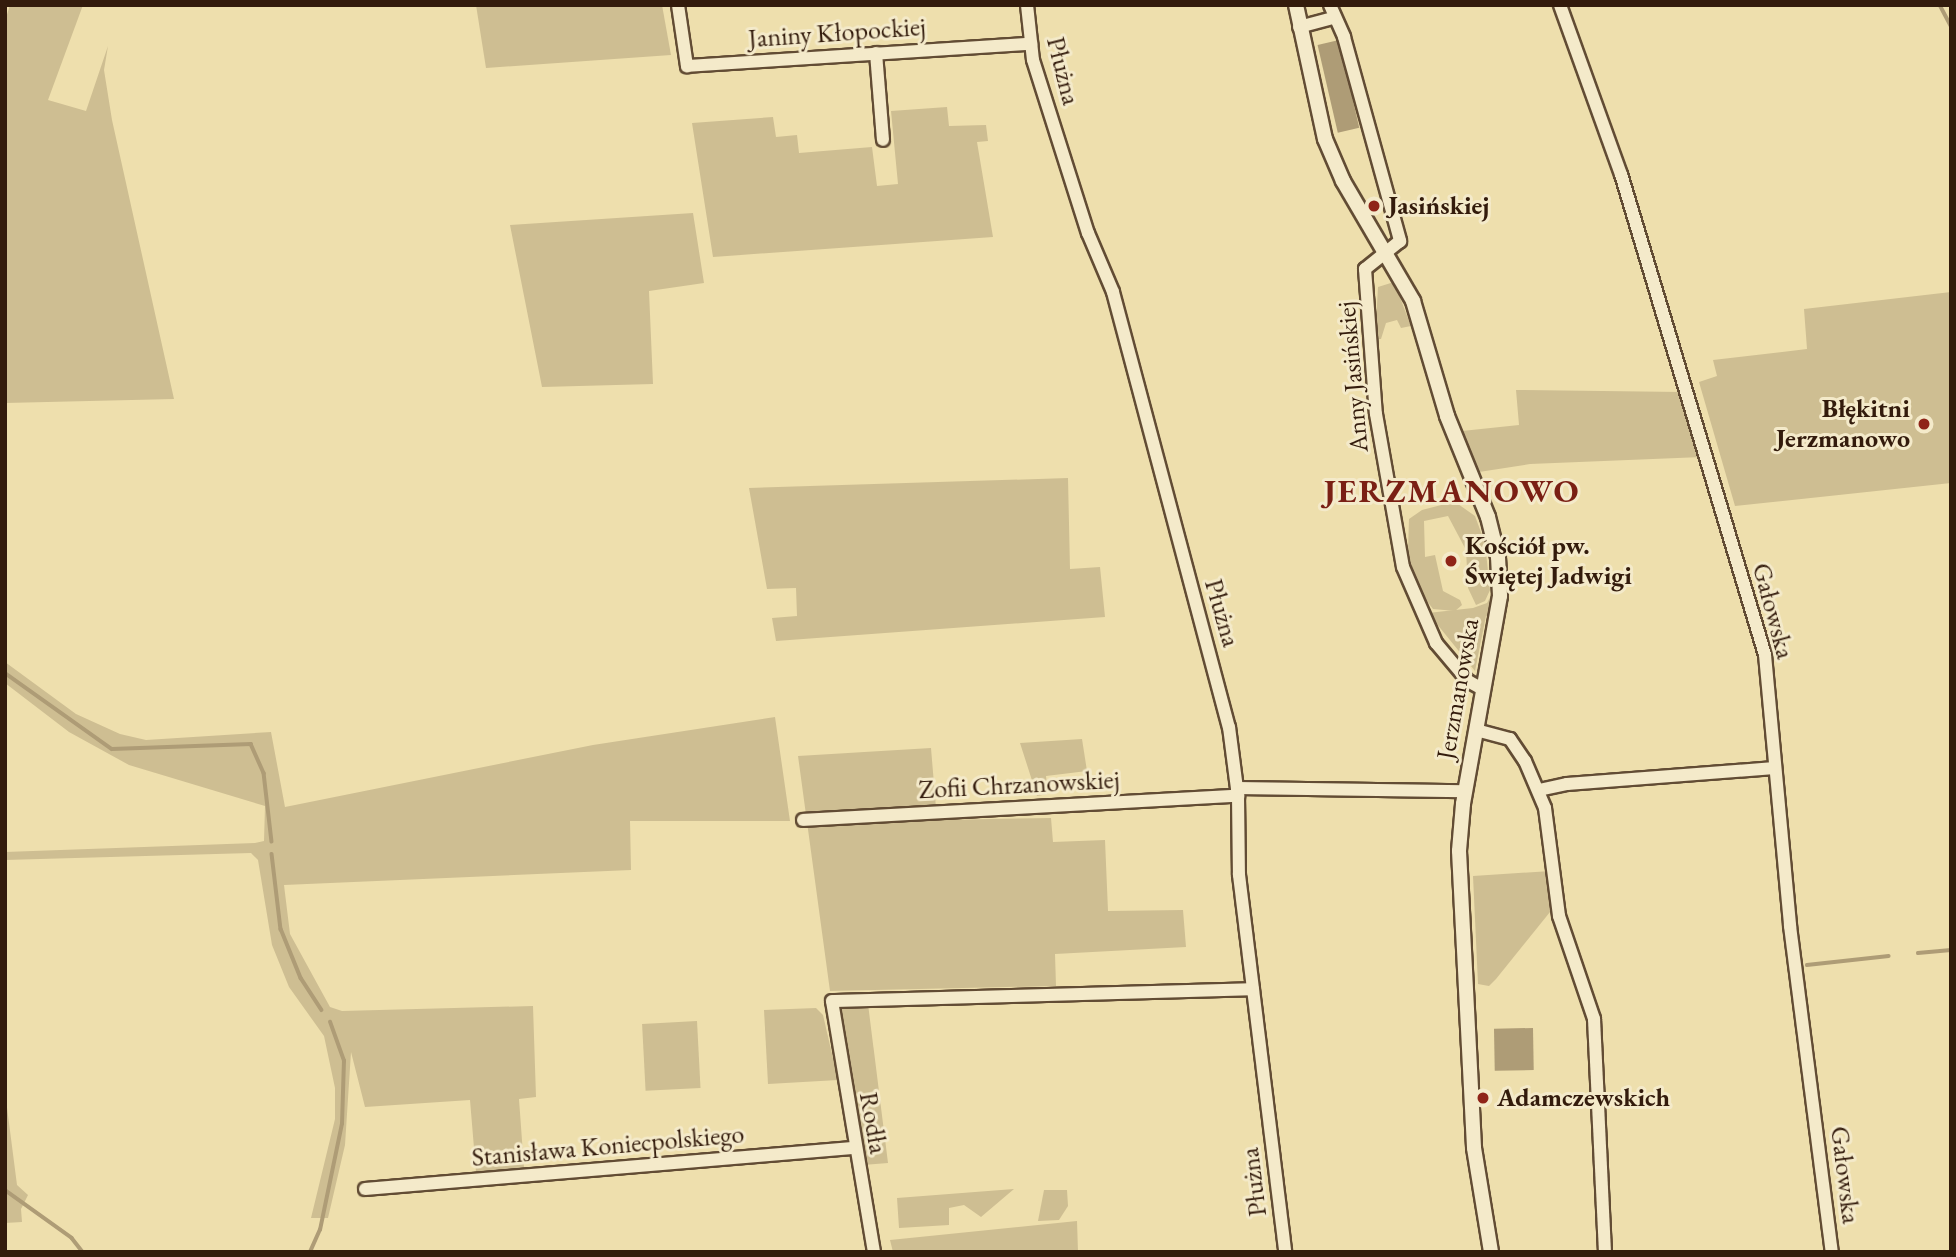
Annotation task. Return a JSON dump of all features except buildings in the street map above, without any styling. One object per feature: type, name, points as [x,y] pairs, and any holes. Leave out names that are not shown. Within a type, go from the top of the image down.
[{"type":"street","name":"Janiny Kłopockiej","points":[[678,5],[687,66],[1031,44]]},
{"type":"street","name":"Płużna","points":[[1027,5],[1031,44],[1088,233],[1114,292],[1221,688],[1237,792],[1240,875],[1285,1252]]},
{"type":"street","name":"Jerzmanowska","points":[[1296,5],[1299,27],[1334,164],[1387,249],[1413,301],[1448,419],[1495,538],[1500,596],[1465,791],[1459,851],[1474,1149],[1491,1252]]},
{"type":"street","name":"Gałowska","points":[[1560,5],[1625,185],[1765,655],[1774,768],[1832,1252]]},
{"type":"street","points":[[1299,27],[1331,12],[1345,37],[1400,241],[1387,249]]},
{"type":"street","points":[[876,53],[883,140]]},
{"type":"street","name":"Anny Jasińskiej","points":[[1387,249],[1365,269],[1367,332],[1383,462],[1403,567],[1436,643],[1468,681],[1484,690]]},
{"type":"street","points":[[1476,730],[1510,739],[1539,790],[1552,838],[1559,916],[1594,1019],[1605,1252]]},
{"type":"street","points":[[1539,790],[1567,784],[1774,768]]},
{"type":"street","name":"Zofii Chrzanowskiej","points":[[803,820],[1237,792],[1465,791]]},
{"type":"street","name":"Rodła","points":[[874,1252],[832,1002],[1253,989]]},
{"type":"street","name":"Stanisława Koniecpolskiego","points":[[365,1189],[855,1148]]},
{"type":"shaded area","points":[[10,5],[83,5],[48,100],[86,111],[108,46],[104,70],[112,120],[174,399],[5,403],[5,21]]},
{"type":"shaded area","points":[[476,5],[662,5],[671,55],[486,68]]},
{"type":"shaded area","points":[[1339,40],[1359,128],[1338,133],[1318,45]]},
{"type":"shaded area","points":[[947,107],[949,126],[986,125],[988,141],[977,142],[993,237],[713,257],[692,123],[773,117],[776,137],[797,135],[799,153],[872,147],[877,186],[898,184],[891,111]]},
{"type":"shaded area","points":[[693,213],[704,283],[649,291],[653,384],[542,387],[510,225]]},
{"type":"shaded area","points":[[1394,282],[1411,326],[1401,328],[1397,320],[1386,323],[1381,339],[1375,339],[1378,287]]},
{"type":"shaded area","points":[[1951,292],[1951,483],[1735,506],[1699,382],[1717,376],[1713,360],[1807,349],[1804,309]]},
{"type":"shaded area","points":[[1516,390],[1681,392],[1702,457],[1530,464],[1479,472],[1462,431],[1519,425]]},
{"type":"shaded area","points":[[1068,478],[1070,569],[1100,567],[1105,617],[776,641],[772,618],[797,616],[796,588],[767,589],[749,488]]},
{"type":"shaded area","points":[[1449,503],[1458,504],[1475,516],[1485,543],[1490,590],[1485,601],[1476,605],[1468,588],[1466,550],[1448,516],[1424,521],[1425,557],[1435,555],[1443,591],[1460,600],[1462,605],[1455,611],[1433,609],[1417,588],[1408,551],[1409,519],[1422,510]]},
{"type":"shaded area","points":[[1494,590],[1490,617],[1486,616],[1475,671],[1428,613],[1473,608],[1487,603]]},
{"type":"shaded area","points":[[5,662],[76,714],[120,734],[146,740],[271,732],[285,807],[593,745],[775,717],[790,821],[630,821],[631,870],[284,885],[290,934],[330,1007],[342,1011],[533,1006],[536,1097],[519,1099],[524,1168],[476,1172],[470,1100],[365,1107],[351,1052],[345,1145],[328,1218],[311,1218],[335,1119],[335,1088],[324,1036],[289,987],[272,945],[258,860],[251,853],[5,860],[5,852],[255,843],[264,841],[265,806],[129,765],[69,732],[5,683]]},
{"type":"shaded area","points":[[1082,739],[1087,771],[1046,776],[1048,794],[1037,796],[1020,743]]},
{"type":"shaded area","points":[[931,748],[937,820],[1051,818],[1053,842],[1105,840],[1108,911],[1183,910],[1186,947],[1055,954],[1056,986],[830,991],[798,756]]},
{"type":"shaded area","points":[[1551,871],[1550,912],[1489,986],[1478,984],[1473,876]]},
{"type":"shaded area","points":[[868,1004],[888,1163],[863,1165],[836,1006]]},
{"type":"shaded area","points":[[816,1008],[823,1015],[838,1080],[768,1084],[764,1010]]},
{"type":"shaded area","points":[[697,1021],[701,1088],[646,1091],[642,1024]]},
{"type":"shaded area","points":[[1533,1028],[1534,1070],[1495,1071],[1494,1029]]},
{"type":"shaded area","points":[[5,1092],[17,1185],[28,1195],[21,1209],[22,1222],[5,1223]]},
{"type":"shaded area","points":[[1014,1189],[981,1217],[964,1205],[949,1208],[949,1225],[899,1228],[897,1198]]},
{"type":"shaded area","points":[[1044,1190],[1067,1190],[1068,1206],[1059,1220],[1038,1221]]},
{"type":"shaded area","points":[[1077,1221],[1078,1252],[893,1252],[890,1240]]},
{"type":"waterway","points":[[1940,5],[1951,26]]},
{"type":"waterway","points":[[5,673],[112,749],[251,744],[264,773],[272,842]]},
{"type":"waterway","points":[[272,854],[281,929],[301,978],[322,1010]]},
{"type":"waterway","points":[[1918,953],[1951,950]]},
{"type":"waterway","points":[[1807,965],[1889,956]]},
{"type":"waterway","points":[[310,1252],[320,1230],[342,1124],[344,1061],[330,1022]]},
{"type":"waterway","points":[[5,1190],[72,1238],[83,1252]]},
{"type":"place","name":"Jasińskiej","points":[[1374,206]]},
{"type":"place","name":"Błękitni Jerzmanowo","points":[[1924,424]]},
{"type":"place","name":"Kościół pw. Świętej Jadwigi","points":[[1451,561]]},
{"type":"place","name":"Adamczewskich","points":[[1483,1098]]},
{"type":"district","name":"JERZMANOWO","points":[[1452,491]]}]
